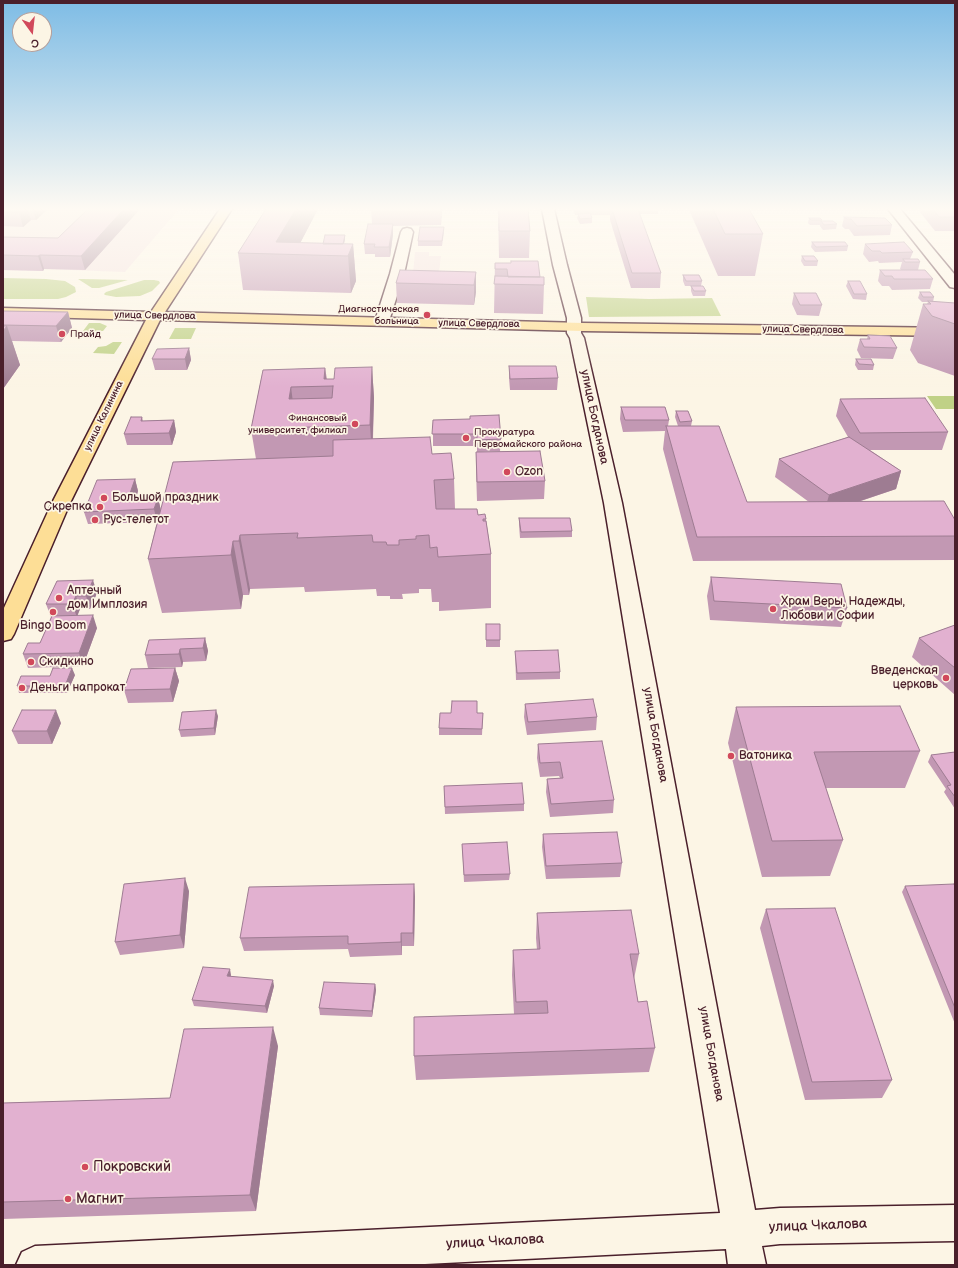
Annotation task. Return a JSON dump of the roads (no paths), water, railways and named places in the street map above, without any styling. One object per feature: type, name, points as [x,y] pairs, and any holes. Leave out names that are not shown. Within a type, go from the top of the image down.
[{"type":"main road","name":"улица Калинина","points":[[3,634],[61,503],[155,316],[187,268]]},
{"type":"main road","name":"улица Свердлова","points":[[3,312],[575,326],[955,332]]},
{"type":"street","points":[[382,321],[398,268]]},
{"type":"street","name":"улица Богданова","points":[[562,268],[575,326],[574,332],[577,338],[605,463],[631,601],[747,1265]]},
{"type":"street","points":[[942,268],[955,284]]},
{"type":"street","name":"улица Чкалова","points":[[35,1265],[740,1230],[780,1226],[955,1223]]},
{"type":"place","name":"Диагностическая больница","points":[[427,315]]},
{"type":"place","name":"Прайд","points":[[62,334]]},
{"type":"place","name":"Финансовый университет, филиал","points":[[355,424]]},
{"type":"place","name":"Прокуратура Первомайского района","points":[[466,438]]},
{"type":"place","name":"Ozon","points":[[507,472]]},
{"type":"place","name":"Большой праздник","points":[[104,498]]},
{"type":"place","name":"Скрепка","points":[[100,507]]},
{"type":"place","name":"Рус-телетот","points":[[95,520]]},
{"type":"place","name":"Аптечный дом Имплозия","points":[[59,598]]},
{"type":"place","name":"Храм Веры, Надежды, Любови и Софии","points":[[773,609]]},
{"type":"place","name":"Bingo Boom","points":[[53,612]]},
{"type":"place","name":"Скидкино","points":[[31,662]]},
{"type":"place","name":"Введенская церковь","points":[[946,678]]},
{"type":"place","name":"Деньги напрокат","points":[[22,688]]},
{"type":"place","name":"Ватоника","points":[[731,756]]},
{"type":"place","name":"Покровский","points":[[85,1167]]},
{"type":"place","name":"Магнит","points":[[68,1199]]}]
